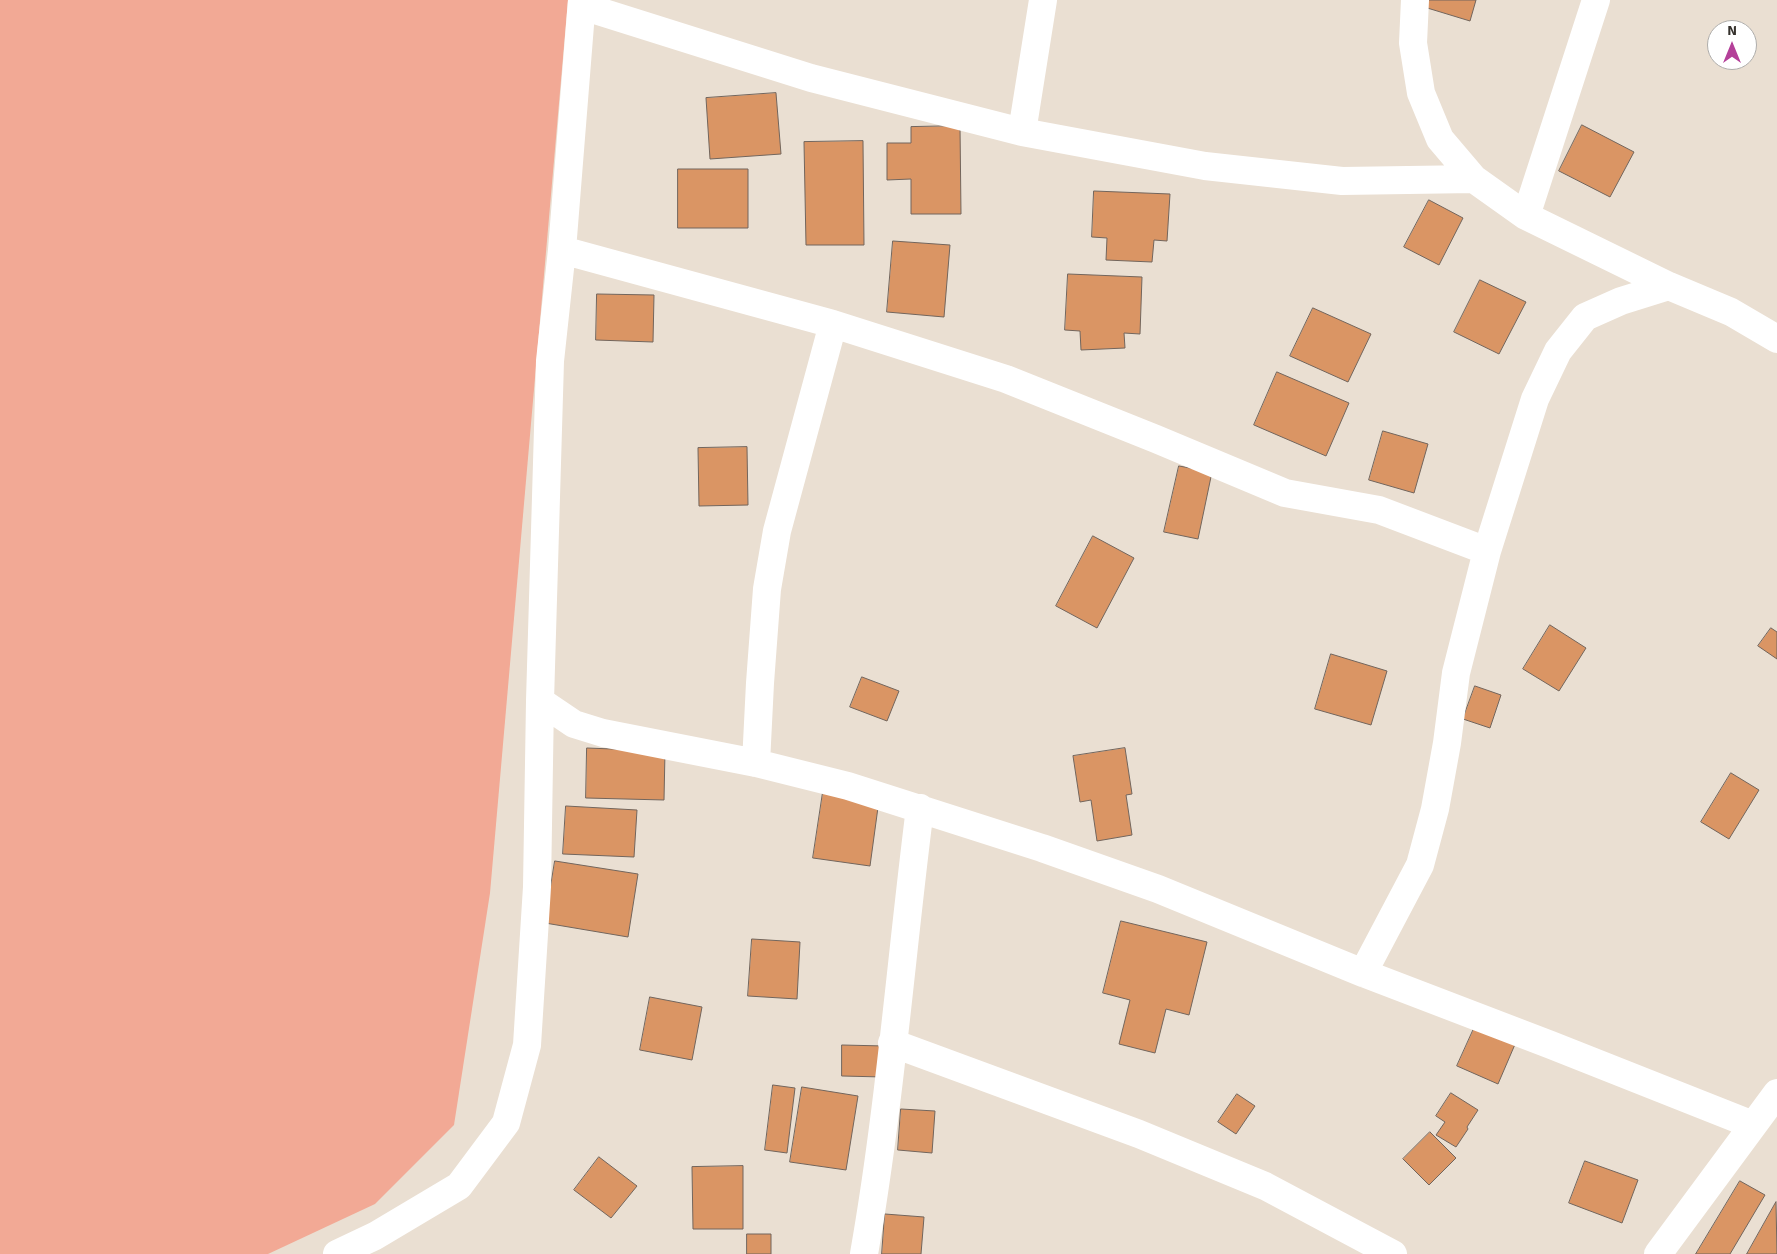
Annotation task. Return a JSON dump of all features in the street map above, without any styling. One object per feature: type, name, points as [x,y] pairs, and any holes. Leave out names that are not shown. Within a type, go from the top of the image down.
[{"type":"street","points":[[1022,132],[1043,0]]},
{"type":"street","points":[[1415,0],[1413,43],[1421,93],[1440,139],[1474,179],[1526,216],[1669,286],[1730,312],[1777,339]]},
{"type":"street","points":[[1526,216],[1596,0]]},
{"type":"street","points":[[338,1254],[374,1236],[459,1186],[506,1123],[527,1045],[537,887],[540,701],[550,361],[562,250],[582,3],[811,78],[1022,132],[1205,166],[1342,181],[1474,179]]},
{"type":"street","points":[[562,250],[833,324],[1006,379],[1285,493],[1379,510],[1487,551]]},
{"type":"street","points":[[1363,973],[1420,865],[1435,808],[1447,743],[1456,673],[1487,551],[1535,399],[1558,351],[1585,317],[1621,301],[1669,286]]},
{"type":"street","points":[[756,763],[767,589],[777,531],[833,324]]},
{"type":"street","points":[[540,701],[574,724],[603,733],[756,763],[848,786],[1042,848],[1158,889],[1363,973],[1753,1125]]},
{"type":"street","points":[[864,1254],[883,1133],[920,808]]},
{"type":"street","points":[[892,1043],[1139,1134],[1265,1186],[1394,1254]]},
{"type":"street","points":[[1658,1254],[1777,1093]]},
{"type":"shaded area","points":[[0,0],[568,0],[490,893],[454,1125],[375,1204],[268,1254],[0,1254]]},
{"type":"building","points":[[1426,0],[1476,0],[1470,21],[1424,7]]},
{"type":"building","points":[[776,93],[781,154],[710,159],[706,98]]},
{"type":"building","points":[[1582,125],[1634,152],[1610,197],[1559,171]]},
{"type":"building","points":[[960,126],[961,214],[911,214],[911,179],[887,180],[887,143],[911,143],[911,127]]},
{"type":"building","points":[[863,141],[864,245],[806,245],[804,142]]},
{"type":"building","points":[[678,169],[748,169],[748,228],[678,228]]},
{"type":"building","points":[[1094,191],[1170,194],[1167,241],[1154,240],[1152,262],[1106,260],[1107,238],[1092,237]]},
{"type":"building","points":[[1429,200],[1463,218],[1439,265],[1404,247]]},
{"type":"building","points":[[893,241],[950,245],[944,317],[887,312]]},
{"type":"building","points":[[1068,274],[1142,277],[1140,334],[1124,333],[1125,348],[1081,350],[1080,331],[1065,330]]},
{"type":"building","points":[[1480,280],[1526,302],[1499,354],[1454,332]]},
{"type":"building","points":[[597,294],[654,295],[653,342],[596,340]]},
{"type":"building","points":[[1313,308],[1371,334],[1348,382],[1290,356]]},
{"type":"building","points":[[1277,372],[1349,403],[1326,456],[1254,425]]},
{"type":"building","points":[[1383,431],[1428,444],[1414,493],[1369,480]]},
{"type":"building","points":[[747,447],[748,505],[699,506],[698,448]]},
{"type":"building","points":[[1179,466],[1212,472],[1198,539],[1164,532]]},
{"type":"building","points":[[1093,536],[1134,558],[1097,628],[1056,606]]},
{"type":"building","points":[[1550,625],[1586,648],[1559,691],[1523,669]]},
{"type":"building","points":[[1771,628],[1777,632],[1777,659],[1758,646]]},
{"type":"building","points":[[1331,654],[1387,671],[1371,725],[1315,709]]},
{"type":"building","points":[[862,677],[899,691],[887,721],[850,707]]},
{"type":"building","points":[[1475,686],[1501,695],[1490,728],[1463,719]]},
{"type":"building","points":[[587,748],[665,751],[664,800],[586,798]]},
{"type":"building","points":[[1125,748],[1132,794],[1126,795],[1132,835],[1097,841],[1091,800],[1080,802],[1073,756]]},
{"type":"building","points":[[1731,773],[1759,790],[1729,839],[1701,822]]},
{"type":"building","points":[[823,792],[879,800],[870,866],[813,858]]},
{"type":"building","points":[[566,806],[637,810],[634,857],[563,854]]},
{"type":"building","points":[[555,861],[638,874],[628,937],[545,923]]},
{"type":"building","points":[[1121,921],[1207,942],[1189,1015],[1166,1009],[1155,1053],[1119,1044],[1130,1000],[1103,993]]},
{"type":"building","points":[[752,939],[800,942],[797,999],[748,996]]},
{"type":"building","points":[[650,997],[702,1007],[692,1060],[640,1050]]},
{"type":"building","points":[[1476,1024],[1516,1042],[1498,1084],[1457,1066]]},
{"type":"building","points":[[842,1045],[885,1046],[883,1077],[842,1076]]},
{"type":"building","points":[[773,1085],[795,1088],[787,1153],[765,1150]]},
{"type":"building","points":[[802,1087],[858,1096],[846,1170],[790,1162]]},
{"type":"building","points":[[1451,1093],[1478,1110],[1456,1147],[1436,1135],[1445,1122],[1436,1116]]},
{"type":"building","points":[[1237,1094],[1255,1106],[1236,1134],[1218,1122]]},
{"type":"building","points":[[901,1109],[935,1111],[932,1153],[898,1150]]},
{"type":"building","points":[[1430,1132],[1456,1158],[1429,1185],[1403,1159]]},
{"type":"building","points":[[599,1157],[637,1186],[611,1218],[574,1190]]},
{"type":"building","points":[[1585,1161],[1638,1180],[1622,1223],[1569,1203]]},
{"type":"building","points":[[743,1166],[743,1229],[693,1229],[692,1167]]},
{"type":"building","points":[[1740,1181],[1765,1195],[1730,1254],[1696,1254]]},
{"type":"building","points":[[1776,1202],[1777,1254],[1747,1254]]},
{"type":"building","points":[[885,1214],[924,1217],[921,1254],[882,1254]]},
{"type":"building","points":[[747,1234],[771,1234],[771,1254],[747,1254]]}]
